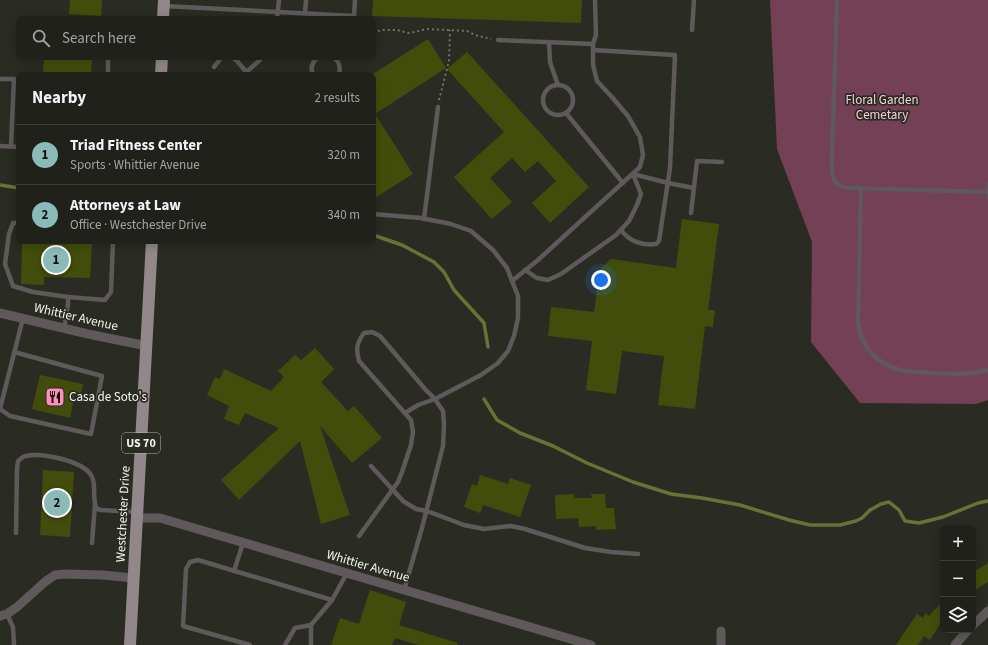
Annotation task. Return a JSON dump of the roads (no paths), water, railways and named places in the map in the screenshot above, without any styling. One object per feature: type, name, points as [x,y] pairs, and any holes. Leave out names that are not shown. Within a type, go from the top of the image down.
[{"type":"main road","points":[[163,16],[164,3]]},
{"type":"main road","points":[[161,72],[162,60]]},
{"type":"main road","name":"Westchester Drive","points":[[130,645],[152,244]]},
{"type":"street","name":"Whittier Avenue","points":[[0,313],[64,329],[147,346]]},
{"type":"street","name":"Whittier Avenue","points":[[137,515],[160,518],[591,645]]},
{"type":"street","points":[[4,615],[17,607],[46,581],[55,575],[102,575],[134,578]]},
{"type":"street","points":[[976,622],[988,611]]},
{"type":"street","points":[[721,631],[721,645]]},
{"type":"street","points":[[955,645],[965,633]]},
{"type":"lane","points":[[277,16],[279,0]]},
{"type":"lane","points":[[305,13],[306,0]]},
{"type":"lane","points":[[164,3],[354,16],[355,0]]},
{"type":"lane","points":[[512,281],[640,167],[643,155],[640,137],[628,116],[598,81],[593,65],[593,44],[596,35],[595,0]]},
{"type":"lane","points":[[692,30],[694,0]]},
{"type":"lane","points":[[837,0],[832,157],[832,176],[835,181],[842,187],[988,192]]},
{"type":"lane","points":[[498,40],[593,44]]},
{"type":"lane","points":[[549,42],[550,62],[558,85]]},
{"type":"lane","points":[[593,50],[675,55],[670,168],[659,241],[656,244],[650,245],[635,242],[621,230]]},
{"type":"lane","points":[[108,60],[108,72]]},
{"type":"lane","points":[[214,66],[219,60]]},
{"type":"lane","points":[[236,60],[245,72]]},
{"type":"lane","points":[[248,72],[260,60]]},
{"type":"lane","points":[[312,72],[311,68],[315,60]]},
{"type":"lane","points":[[336,60],[340,66],[340,72]]},
{"type":"lane","points":[[0,79],[14,79],[11,146]]},
{"type":"lane","points":[[553,85],[558,85],[563,85],[571,91],[574,101],[570,110],[562,115],[556,116],[547,111],[542,102],[543,96],[548,88],[553,85]]},
{"type":"lane","points":[[424,219],[438,107]]},
{"type":"lane","points":[[566,113],[623,183]]},
{"type":"lane","points":[[0,146],[16,147]]},
{"type":"lane","points":[[691,213],[697,161],[722,162]]},
{"type":"lane","points":[[633,174],[694,188]]},
{"type":"lane","points":[[526,270],[537,278],[548,280],[561,274],[616,236],[629,221],[641,194],[633,174]]},
{"type":"lane","points":[[988,184],[988,197]]},
{"type":"lane","points":[[861,188],[858,321],[861,336],[866,347],[873,356],[883,363],[905,371],[956,374],[988,370]]},
{"type":"lane","points":[[376,214],[424,219],[451,224],[471,231],[493,250],[507,268],[518,296],[518,318],[514,336],[508,351],[498,363],[481,375],[435,399],[418,405],[405,413]]},
{"type":"lane","points":[[16,223],[13,223],[9,234],[6,264],[13,286],[33,292],[104,300],[111,292],[113,244]]},
{"type":"lane","points":[[64,329],[68,297]]},
{"type":"lane","points":[[14,352],[102,376],[91,434],[10,416],[0,409],[14,352],[23,318]]},
{"type":"lane","points":[[359,536],[398,482],[411,445],[413,432],[411,420],[359,361],[356,350],[359,340],[364,333],[372,332],[380,336],[435,399],[443,411],[443,446],[427,511],[404,590]]},
{"type":"lane","points":[[16,533],[18,461],[25,456],[37,455],[60,458],[84,469],[91,475],[93,480],[95,502],[92,543]]},
{"type":"lane","points":[[371,466],[403,501],[416,509],[427,511],[464,525],[484,529],[511,526],[585,548],[638,554]]},
{"type":"lane","points":[[95,502],[97,508],[101,510],[137,515]]},
{"type":"lane","points":[[234,571],[243,543]]},
{"type":"lane","points":[[250,645],[183,626],[186,569],[190,562],[198,560],[332,600]]},
{"type":"lane","points":[[285,645],[295,628],[311,625],[332,600],[347,573]]},
{"type":"lane","points":[[4,615],[13,628],[14,645]]},
{"type":"lane","points":[[311,625],[311,645]]},
{"type":"waterway","points":[[0,185],[16,188]]},
{"type":"waterway","points":[[376,236],[402,245],[434,262],[444,272],[454,290],[484,323],[488,347]]},
{"type":"waterway","points":[[484,399],[497,420],[520,433],[553,446],[587,463],[633,482],[671,494],[740,505],[810,525],[840,525],[856,521],[862,518],[870,510],[881,504],[889,502],[899,510],[905,521],[919,523],[943,517],[978,503],[988,501]]},
{"type":"place","name":"Triad Fitness Center","points":[[56,260]]},
{"type":"place","name":"Casa de Soto's","points":[[55,397]]},
{"type":"place","name":"Attorneys at Law","points":[[57,503]]},
{"type":"park label","name":"Floral Garden Cemetary","points":[[882,108]]}]
